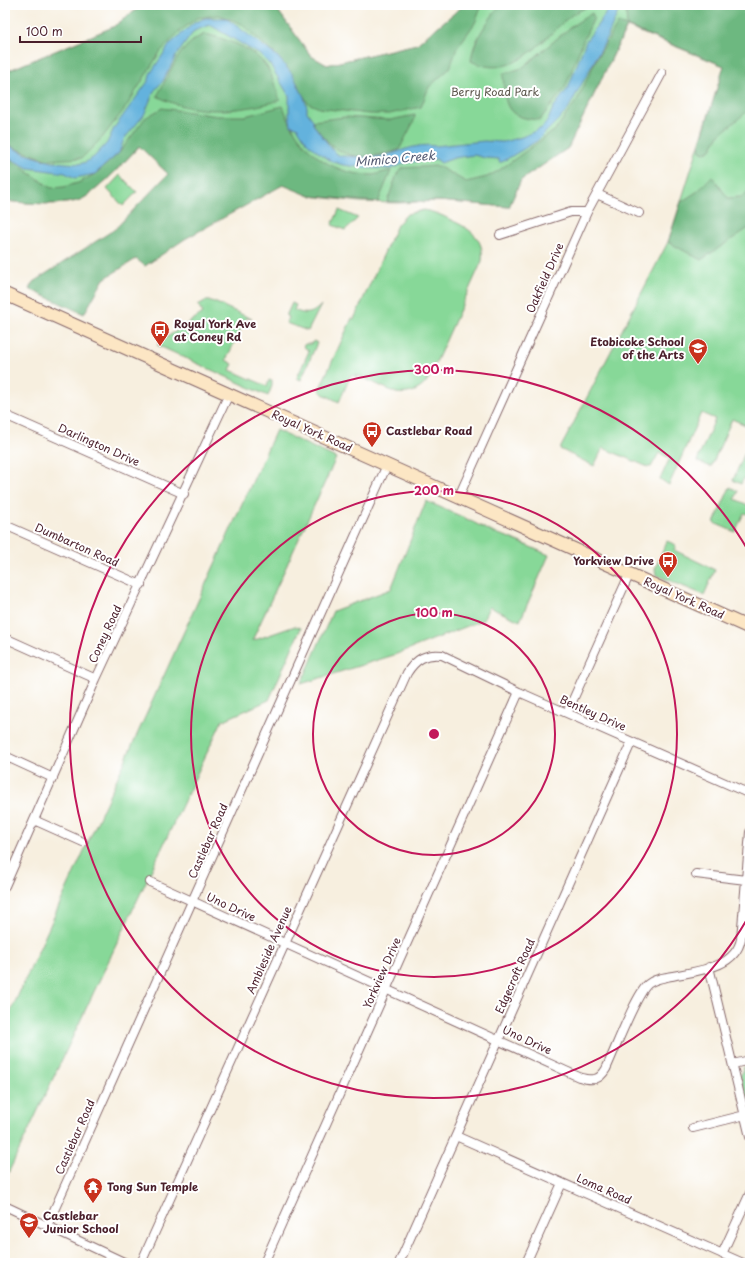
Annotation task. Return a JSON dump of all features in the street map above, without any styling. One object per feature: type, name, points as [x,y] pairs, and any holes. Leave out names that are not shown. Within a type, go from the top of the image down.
[{"type":"main road","name":"Royal York Road","points":[[5,294],[459,496],[750,628]]},
{"type":"street","name":"Oakfield Drive","points":[[459,496],[587,212],[662,73]]},
{"type":"street","points":[[597,194],[639,213]]},
{"type":"street","points":[[500,235],[571,212],[587,212]]},
{"type":"street","name":"Coney Road","points":[[6,881],[96,679],[184,494],[229,394]]},
{"type":"street","name":"Darlington Drive","points":[[5,415],[184,494]]},
{"type":"street","name":"Castlebar Road","points":[[47,1226],[387,465]]},
{"type":"street","name":"Dumbarton Road","points":[[5,525],[141,585]]},
{"type":"street","points":[[566,713],[630,573]]},
{"type":"street","points":[[5,638],[96,679]]},
{"type":"street","name":"Bentley Drive","points":[[428,655],[442,655],[519,692],[750,794]]},
{"type":"street","name":"Ambleside Avenue","points":[[141,1263],[407,673],[417,660],[428,655]]},
{"type":"street","name":"Yorkview Drive","points":[[264,1263],[519,692]]},
{"type":"street","name":"Edgecroft Road","points":[[399,1263],[631,742]]},
{"type":"street","points":[[5,756],[53,778]]},
{"type":"street","points":[[34,820],[83,842]]},
{"type":"street","name":"Uno Drive","points":[[150,882],[579,1077],[593,1080],[598,1079],[606,1069],[638,998],[648,984],[660,978],[710,967],[731,959],[739,947],[750,832]]},
{"type":"street","points":[[696,874],[746,880]]},
{"type":"street","points":[[710,967],[750,1137]]},
{"type":"street","points":[[733,1064],[750,1060]]},
{"type":"street","points":[[693,1128],[745,1115]]},
{"type":"street","name":"Loma Road","points":[[456,1136],[743,1263]]},
{"type":"street","points":[[526,1263],[562,1183]]},
{"type":"street","points":[[722,1254],[750,1193]]},
{"type":"street","points":[[5,1206],[126,1263]]},
{"type":"green space","name":"Berry Road Park","points":[[143,5],[267,5],[276,8],[311,56],[327,65],[417,44],[464,5],[750,5],[750,427],[732,419],[711,467],[697,461],[715,419],[701,413],[669,485],[660,479],[670,458],[659,453],[651,467],[648,467],[603,448],[594,466],[560,449],[668,242],[724,66],[627,27],[568,148],[521,180],[509,207],[439,201],[399,203],[360,202],[310,196],[283,184],[169,174],[140,146],[104,182],[82,199],[55,204],[5,201],[5,72],[113,27]]},
{"type":"green space","points":[[143,5],[267,5],[276,8],[311,56],[327,65],[417,44],[464,5],[482,5],[475,23],[457,48],[450,68],[429,87],[421,107],[389,114],[369,114],[319,108],[308,103],[277,56],[240,23],[219,15],[197,18],[179,32],[160,52],[126,107],[102,138],[82,158],[48,160],[14,148],[5,141],[5,72],[113,27]]},
{"type":"green space","points":[[500,5],[590,5],[570,16],[537,47],[513,63],[500,66],[486,66],[471,61],[472,53],[478,38]]},
{"type":"green space","points":[[630,5],[750,5],[750,109],[719,135],[711,149],[704,153],[700,151],[699,146],[724,66],[627,26],[626,13]]},
{"type":"green space","points":[[592,13],[594,18],[583,41],[565,88],[540,120],[528,119],[513,113],[506,102],[503,74],[522,68],[572,26]]},
{"type":"green space","points":[[618,23],[627,26],[568,148],[521,180],[509,207],[439,201],[387,202],[397,174],[402,168],[438,166],[466,182],[487,177],[498,171],[555,130],[577,100],[596,60]]},
{"type":"green space","points":[[205,34],[239,45],[261,60],[271,75],[280,100],[250,107],[218,110],[186,107],[157,96],[176,60],[182,52],[188,45]]},
{"type":"green space","points":[[283,106],[289,121],[306,146],[329,164],[342,170],[357,174],[373,175],[391,171],[378,202],[310,196],[283,185],[185,239],[145,266],[136,259],[104,279],[84,314],[29,289],[33,282],[115,229],[168,174],[139,146],[104,182],[82,199],[55,204],[13,202],[5,201],[5,159],[17,164],[51,188],[64,187],[78,183],[95,174],[119,153],[145,118],[162,108],[218,116],[245,116]]},
{"type":"green space","points":[[415,115],[414,121],[399,150],[372,156],[360,157],[341,151],[322,136],[313,124],[313,121],[345,117],[390,120]]},
{"type":"green space","points":[[120,175],[137,192],[123,206],[107,189]]},
{"type":"green space","points":[[712,176],[728,198],[741,197],[750,191],[750,227],[701,260],[668,242],[681,202],[698,191]]},
{"type":"green space","points":[[339,210],[358,218],[345,230],[332,225]]},
{"type":"green space","points":[[424,210],[458,223],[470,230],[481,246],[482,261],[429,378],[423,386],[415,391],[396,393],[355,374],[359,378],[351,375],[339,402],[323,394],[319,390],[352,318],[354,319],[397,225],[407,214]]},
{"type":"green space","points":[[205,301],[212,301],[252,319],[246,318],[226,360],[233,364],[230,370],[267,386],[269,380],[272,381],[272,386],[268,396],[157,345],[203,313],[198,305]]},
{"type":"green space","points":[[292,303],[296,305],[294,310],[302,313],[315,311],[321,305],[308,331],[286,323],[288,317],[286,316]]},
{"type":"green space","points":[[314,341],[317,343],[301,380],[297,378],[309,351],[303,346]]},
{"type":"green space","points":[[276,430],[336,458],[252,641],[295,626],[301,628],[269,700],[222,721],[5,1180],[5,1024]]},
{"type":"green space","points":[[750,441],[750,480],[744,478],[741,484],[733,480]]},
{"type":"green space","points":[[730,487],[738,491],[735,499],[750,506],[750,515],[744,513],[735,532],[714,523]]},
{"type":"green space","points":[[426,501],[465,518],[494,533],[505,536],[549,555],[520,621],[489,607],[483,620],[394,655],[301,684],[333,611],[391,589]]},
{"type":"green space","points":[[667,541],[676,545],[674,550],[715,570],[704,595],[656,575],[655,569]]},
{"type":"green space","points":[[750,1064],[750,1115],[740,1076],[744,1067]]},
{"type":"water","name":"Mimico Creek","points":[[610,5],[621,5],[607,38],[567,111],[537,141],[502,162],[499,162],[499,159],[485,158],[474,155],[454,158],[441,163],[436,159],[405,163],[391,169],[343,165],[331,161],[307,143],[297,127],[291,126],[289,96],[271,66],[262,56],[210,25],[194,31],[176,56],[163,81],[154,91],[144,115],[124,139],[119,153],[95,174],[75,178],[65,173],[28,168],[5,156],[5,144],[26,154],[52,162],[79,164],[94,157],[107,143],[114,128],[149,80],[150,74],[170,44],[194,23],[205,18],[226,18],[278,57],[293,75],[304,97],[307,112],[313,120],[313,124],[335,153],[341,156],[376,157],[413,147],[428,145],[435,146],[484,141],[503,142],[522,137],[542,128],[548,120],[553,108],[568,88],[586,41]]},
{"type":"place","name":"Royal York Ave at Coney Rd","points":[[160,347]]},
{"type":"place","name":"Etobicoke School of the Arts","points":[[698,365]]},
{"type":"place","name":"Castlebar Road","points":[[372,448]]},
{"type":"place","name":"Yorkview Drive","points":[[668,578]]},
{"type":"place","name":"Tong Sun Temple","points":[[93,1204]]},
{"type":"place","name":"Castlebar Junior School","points":[[29,1239]]}]
